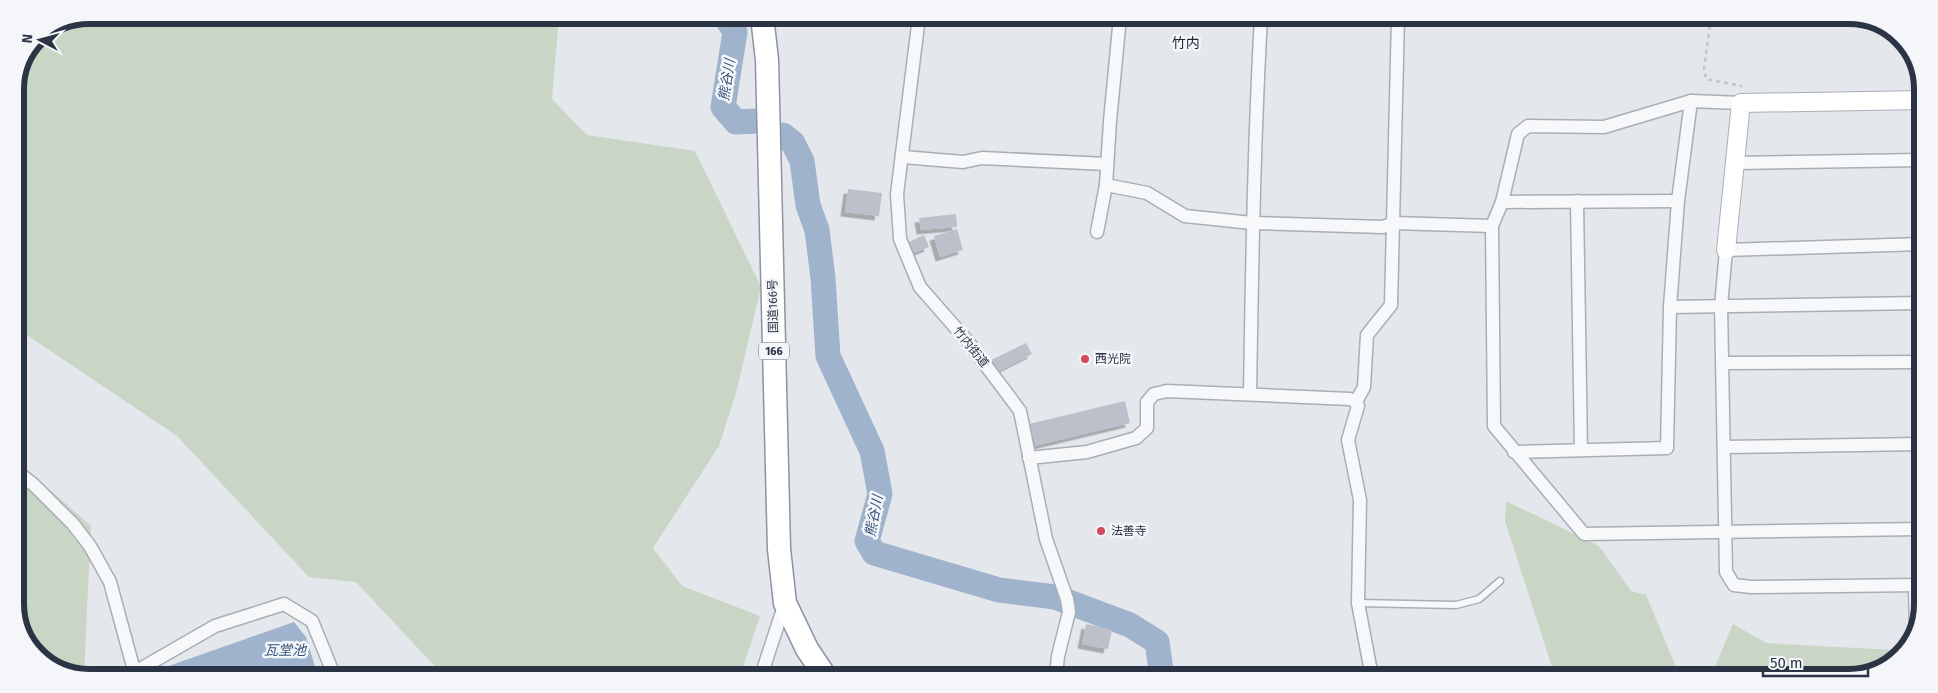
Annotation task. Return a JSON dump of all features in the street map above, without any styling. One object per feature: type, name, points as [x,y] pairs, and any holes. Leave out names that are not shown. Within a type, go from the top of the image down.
[{"type":"highway","name":"国道166号","points":[[763,24],[768,70],[779,549],[786,603],[807,649],[820,669]]},
{"type":"street","name":"竹内街道","points":[[918,24],[897,194],[900,239],[920,287],[969,343],[1020,411],[1046,538],[1068,605],[1057,669]]},
{"type":"street","points":[[1097,232],[1106,185],[1120,24]]},
{"type":"street","points":[[1250,394],[1252,223],[1261,24]]},
{"type":"street","points":[[1356,402],[1364,387],[1366,335],[1391,305],[1398,24]]},
{"type":"street","points":[[1914,100],[1746,103],[1691,101],[1604,127],[1528,126],[1518,134],[1502,202],[1492,226],[1494,426],[1584,534],[1914,529]]},
{"type":"street","points":[[1514,452],[1667,448],[1670,307],[1678,201],[1691,101]]},
{"type":"street","points":[[1746,103],[1736,163],[1721,306],[1726,572],[1734,585],[1751,587],[1914,585]]},
{"type":"street","points":[[903,157],[964,162],[982,158],[1107,164]]},
{"type":"street","points":[[1736,163],[1914,160]]},
{"type":"street","points":[[1106,185],[1148,193],[1185,216],[1252,223],[1384,227],[1394,224],[1492,226]]},
{"type":"street","points":[[1577,201],[1580,450]]},
{"type":"street","points":[[1502,202],[1678,201]]},
{"type":"street","points":[[1726,250],[1914,244]]},
{"type":"street","points":[[1670,307],[1914,303]]},
{"type":"street","points":[[1723,363],[1914,362]]},
{"type":"street","points":[[1029,458],[1087,452],[1136,438],[1147,428],[1147,402],[1154,394],[1167,391],[1350,398],[1358,406],[1348,440],[1360,500],[1358,603],[1370,669]]},
{"type":"street","points":[[1724,447],[1914,444]]},
{"type":"street","points":[[24,477],[74,524],[90,546],[110,582],[134,669]]},
{"type":"street","points":[[762,669],[786,603]]},
{"type":"street","points":[[142,669],[215,626],[284,604],[312,621],[332,669]]},
{"type":"lane","points":[[1358,603],[1456,605],[1479,599],[1500,581]]},
{"type":"path","points":[[1710,24],[1704,68],[1706,79],[1744,87],[1746,103]]},
{"type":"green space","points":[[88,24],[558,24],[552,99],[587,135],[695,151],[761,287],[736,393],[719,446],[653,548],[682,586],[760,616],[742,669],[437,669],[356,582],[309,577],[177,436],[24,333],[24,88],[29,64],[35,52],[43,43],[52,35],[64,29]]},
{"type":"green space","points":[[24,467],[91,526],[84,669],[80,669],[56,661],[49,656],[32,637],[27,625],[24,609]]},
{"type":"green space","points":[[1506,501],[1599,546],[1631,591],[1646,595],[1677,669],[1553,669],[1505,521]]},
{"type":"green space","points":[[1733,624],[1766,643],[1893,650],[1893,652],[1878,663],[1858,669],[1714,669]]},
{"type":"water","name":"瓦堂池","points":[[294,622],[306,637],[316,669],[165,669]]},
{"type":"building","points":[[848,189],[882,193],[879,216],[845,212]]},
{"type":"building","points":[[956,214],[957,227],[921,230],[919,218]]},
{"type":"building","points":[[957,229],[963,250],[940,257],[934,236]]},
{"type":"building","points":[[924,235],[929,247],[911,254],[907,243]]},
{"type":"building","points":[[1026,343],[1032,354],[995,373],[989,361]]},
{"type":"building","points":[[1125,401],[1130,423],[1034,446],[1029,424]]},
{"type":"building","points":[[1086,624],[1112,630],[1108,649],[1082,644]]},
{"type":"waterway","name":"熊谷川","points":[[730,24],[735,32],[723,107],[736,122],[756,121]]},
{"type":"waterway","name":"熊谷川","points":[[783,135],[793,143],[802,161],[808,205],[817,230],[823,278],[828,356],[872,451],[880,494],[867,541],[874,553],[999,590],[1055,597],[1130,625],[1157,642],[1161,669]]},
{"type":"place","name":"西光院","points":[[1085,359]]},
{"type":"place","name":"法善寺","points":[[1101,531]]},
{"type":"district","name":"竹内","points":[[1186,43]]}]
